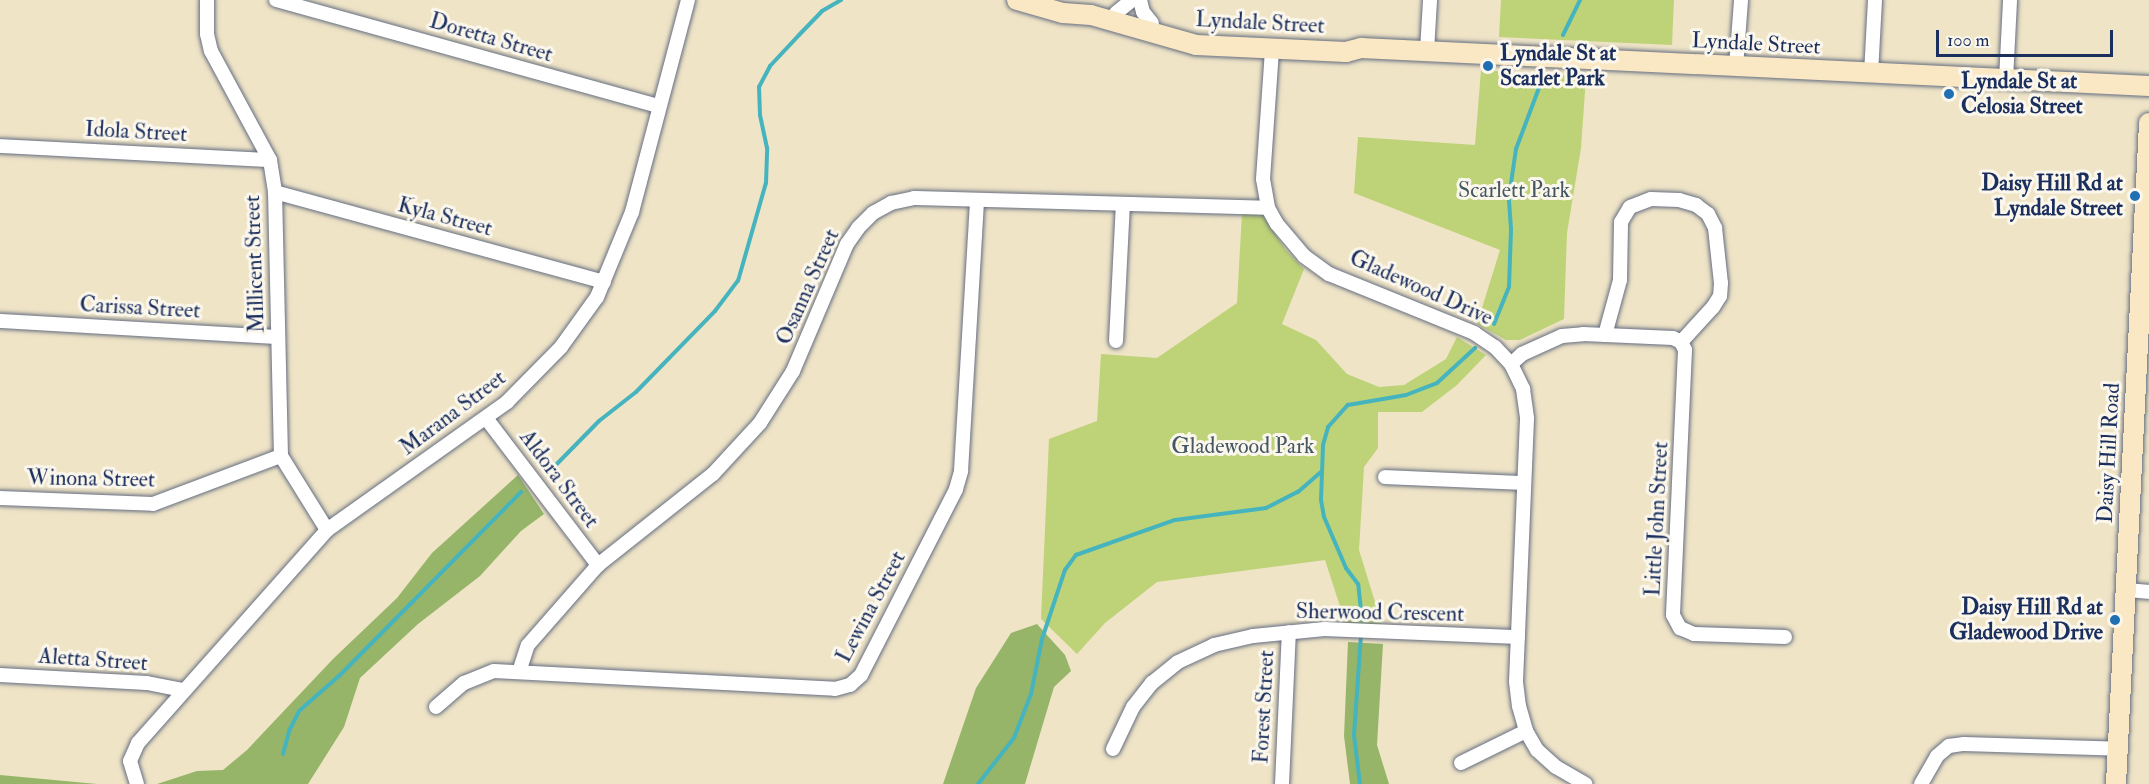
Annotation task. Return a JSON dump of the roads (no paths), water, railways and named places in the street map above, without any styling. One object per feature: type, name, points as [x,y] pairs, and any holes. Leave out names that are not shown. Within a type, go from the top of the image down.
[{"type":"street","name":"Millicent Street","points":[[207,0],[207,34],[211,51],[270,160],[275,192],[282,456],[327,530]]},
{"type":"street","name":"Doretta Street","points":[[276,0],[659,106]]},
{"type":"street","name":"Marana Street","points":[[137,784],[130,761],[138,743],[327,530],[507,402],[561,347],[597,297],[632,212],[688,0]]},
{"type":"street","name":"Lyndale Street","points":[[1017,0],[1063,13],[1091,15],[1115,21],[1180,42],[1272,44]]},
{"type":"street","name":"Lyndale Street","points":[[1041,0],[1066,5],[1083,5],[1186,33],[1346,52],[1361,48],[2149,86]]},
{"type":"street","points":[[1116,13],[1132,0]]},
{"type":"street","points":[[1140,0],[1143,12],[1152,22]]},
{"type":"street","points":[[1427,51],[1430,0]]},
{"type":"street","points":[[1737,67],[1741,0]]},
{"type":"street","points":[[1871,74],[1875,0]]},
{"type":"street","points":[[2006,80],[2010,0]]},
{"type":"street","name":"Gladewood Drive","points":[[1272,44],[1263,179],[1268,208],[1277,224],[1304,256],[1329,274],[1474,333],[1495,347],[1511,363],[1523,389],[1527,419],[1516,682],[1518,706],[1526,731],[1537,750],[1556,767],[1586,784]]},
{"type":"street","name":"Daisy Hill Road","points":[[2116,784],[2149,123]]},
{"type":"street","name":"Idola Street","points":[[0,146],[270,160]]},
{"type":"street","name":"Kyla Street","points":[[275,192],[604,282]]},
{"type":"street","name":"Osanna Street","points":[[519,672],[528,645],[598,565],[713,474],[760,423],[793,371],[848,244],[858,228],[873,213],[891,203],[914,198],[1268,208]]},
{"type":"street","points":[[1511,363],[1522,354],[1562,336],[1673,338],[1681,342],[1720,296],[1721,283],[1715,228],[1708,214],[1696,205],[1679,200],[1651,199],[1630,207],[1621,222],[1620,280],[1605,335]]},
{"type":"street","name":"Lewina Street","points":[[436,707],[464,683],[478,675],[494,671],[834,689],[850,686],[861,675],[957,489],[962,471],[977,200]]},
{"type":"street","points":[[1116,341],[1123,204]]},
{"type":"street","name":"Carissa Street","points":[[0,321],[278,337]]},
{"type":"street","name":"Little John Street","points":[[1681,342],[1685,350],[1673,615],[1680,628],[1694,634],[1785,637]]},
{"type":"street","name":"Aldora Street","points":[[486,418],[598,565]]},
{"type":"street","name":"Winona Street","points":[[0,498],[153,504],[282,456]]},
{"type":"street","points":[[1385,477],[1524,483]]},
{"type":"street","points":[[2127,590],[2149,592]]},
{"type":"street","name":"Sherwood Crescent","points":[[1113,749],[1133,707],[1152,683],[1178,662],[1214,645],[1253,636],[1325,629],[1518,638]]},
{"type":"street","name":"Forest Street","points":[[1282,784],[1289,632]]},
{"type":"street","name":"Aletta Street","points":[[0,675],[147,683],[183,690]]},
{"type":"street","points":[[1461,763],[1526,731]]},
{"type":"street","points":[[1921,784],[1937,756],[1949,746],[1964,744],[2119,749]]},
{"type":"waterway","points":[[550,471],[599,421],[636,392],[715,311],[738,281],[766,183],[767,148],[760,115],[759,87],[770,66],[799,35],[822,11],[841,0]]},
{"type":"waterway","points":[[1563,35],[1580,0]]},
{"type":"waterway","points":[[1494,324],[1509,287],[1511,229],[1509,197],[1516,149],[1542,80]]},
{"type":"waterway","points":[[1362,620],[1358,584],[1346,568],[1324,517],[1321,500],[1323,445],[1328,427],[1348,405],[1406,395],[1437,383],[1475,348]]},
{"type":"waterway","points":[[978,784],[1014,738],[1031,694],[1042,639],[1065,570],[1076,555],[1175,520],[1266,508],[1298,492],[1321,472]]},
{"type":"waterway","points":[[283,754],[289,731],[299,711],[339,676],[521,492]]},
{"type":"waterway","points":[[1360,784],[1354,735],[1361,636]]},
{"type":"place","name":"Lyndale St at Scarlet Park","points":[[1488,66]]},
{"type":"place","name":"Lyndale St at Celosia Street","points":[[1949,94]]},
{"type":"place","name":"Daisy Hill Rd at Lyndale Street","points":[[2135,196]]},
{"type":"place","name":"Daisy Hill Rd at Gladewood Drive","points":[[2115,620]]},
{"type":"park label","name":"Scarlett Park","points":[[1514,191]]},
{"type":"park label","name":"Gladewood Park","points":[[1243,447]]}]
